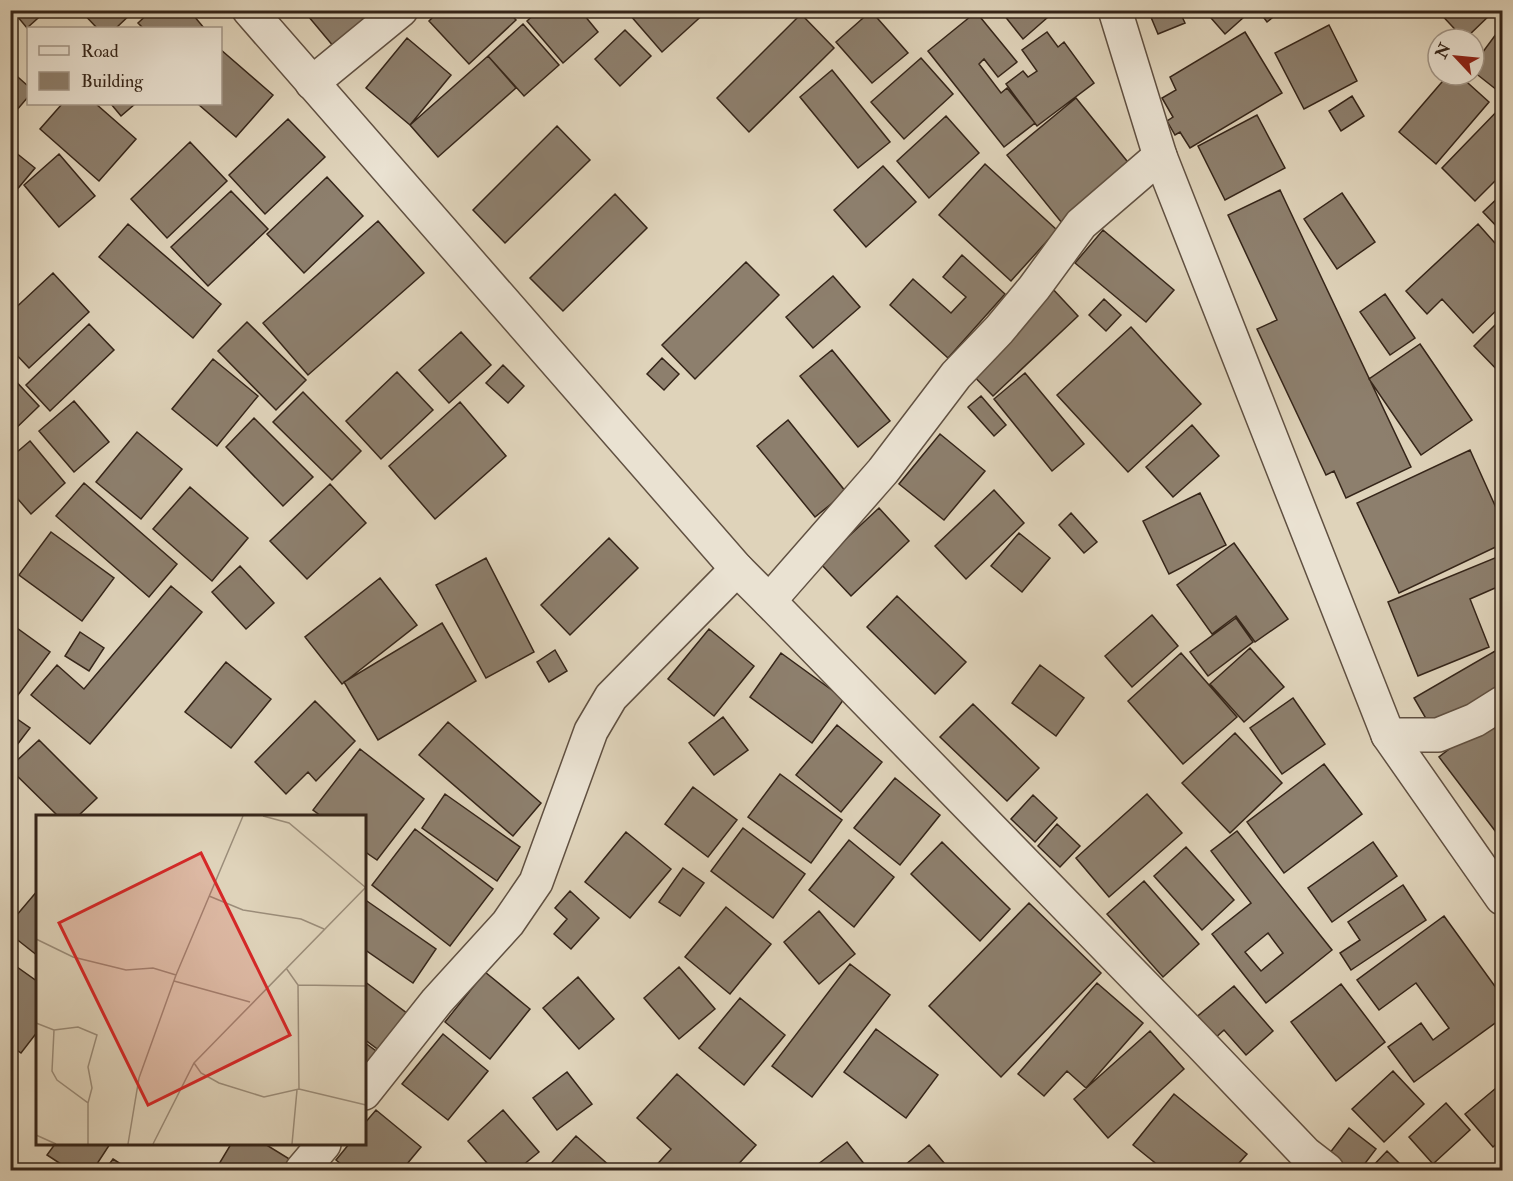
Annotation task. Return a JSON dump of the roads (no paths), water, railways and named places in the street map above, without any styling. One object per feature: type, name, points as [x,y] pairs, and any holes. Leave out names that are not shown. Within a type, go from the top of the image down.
[{"type":"street","points":[[249,10],[737,569],[1305,1153],[1327,1170]]},
{"type":"street","points":[[312,83],[401,10]]},
{"type":"street","points":[[1115,10],[1160,156],[1388,735],[1503,898]]},
{"type":"street","points":[[769,601],[883,471],[956,375],[999,330],[1034,288],[1081,224],[1160,156]]},
{"type":"street","points":[[366,1090],[437,1001],[508,923],[536,882],[591,731],[611,697],[737,569]]},
{"type":"street","points":[[1388,735],[1438,735],[1475,720],[1503,703]]},
{"type":"street","points":[[303,1170],[322,1145]]}]
